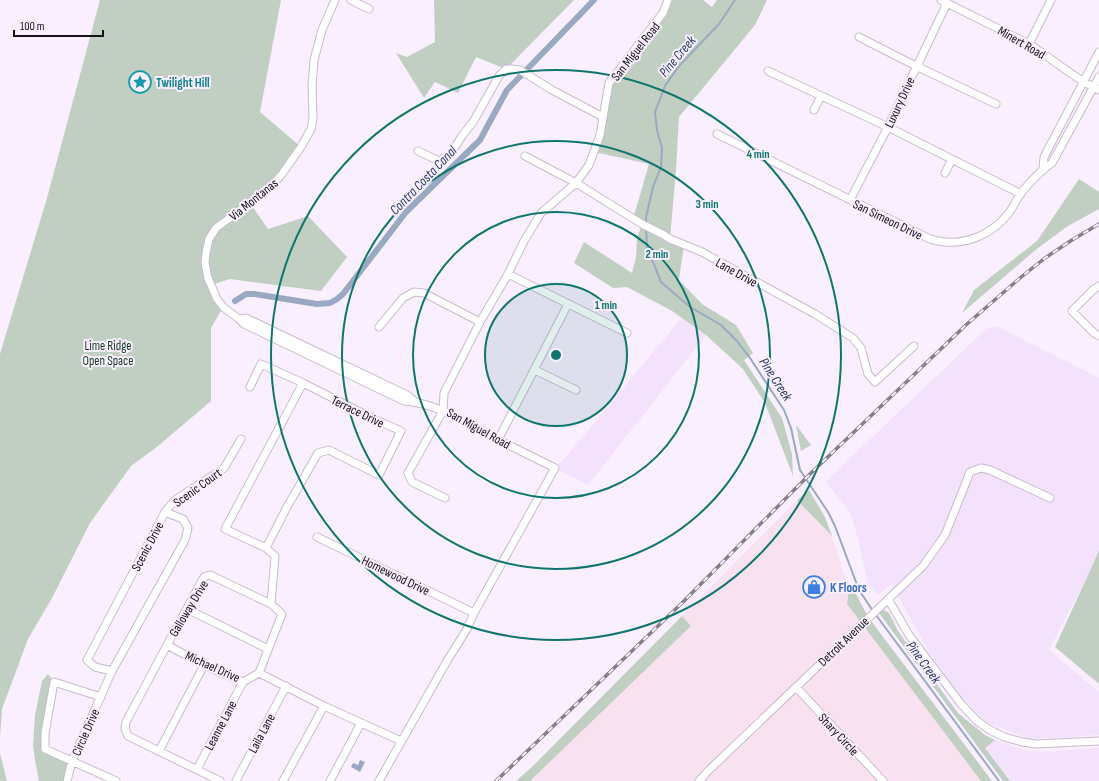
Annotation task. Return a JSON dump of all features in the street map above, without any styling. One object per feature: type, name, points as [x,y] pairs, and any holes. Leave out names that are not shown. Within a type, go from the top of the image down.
[{"type":"street","name":"Via Montanas","points":[[335,0],[322,30],[314,60],[312,86],[313,118],[311,129],[286,169],[268,190],[216,228],[210,239],[205,263],[208,278],[217,299],[223,307],[239,319],[246,318],[407,395],[416,402],[443,411]]},
{"type":"street","points":[[351,0],[369,9]]},
{"type":"street","name":"San Miguel Road","points":[[379,781],[447,661],[467,629],[554,468],[443,411],[444,393],[480,322],[541,213],[576,183],[589,165],[600,135],[610,83],[664,13],[668,0]]},
{"type":"street","points":[[1029,44],[1051,0]]},
{"type":"street","name":"Minert Road","points":[[944,1],[1029,44],[1083,82],[1096,89]]},
{"type":"street","name":"Luxury Drive","points":[[850,200],[888,127],[944,1]]},
{"type":"street","points":[[859,37],[996,104]]},
{"type":"street","name":"San Simeon Drive","points":[[1043,169],[1044,157],[1099,52]]},
{"type":"street","points":[[418,151],[440,161],[450,155],[472,122],[499,76],[506,69],[520,70],[552,90],[603,116]]},
{"type":"street","points":[[768,71],[888,127],[1021,194]]},
{"type":"street","name":"San Simeon Drive","points":[[717,134],[930,239],[945,242],[961,242],[977,238],[995,228],[1007,215],[1021,194],[1043,169],[1052,163],[1096,89],[1099,77]]},
{"type":"street","points":[[814,110],[821,96]]},
{"type":"street","name":"Lane Drive","points":[[525,156],[576,183],[642,224],[670,239],[702,252],[815,314],[853,338],[861,348],[868,374],[875,382],[914,346]]},
{"type":"street","points":[[945,173],[952,159]]},
{"type":"street","points":[[508,274],[627,333]]},
{"type":"street","points":[[1099,286],[1072,311],[1099,336]]},
{"type":"street","points":[[379,327],[403,298],[414,292],[424,293],[480,322]]},
{"type":"street","points":[[498,440],[568,304]]},
{"type":"street","points":[[250,388],[261,364],[303,383],[225,529],[266,548],[275,556],[271,604],[282,614],[259,673],[324,706],[401,741]]},
{"type":"street","points":[[535,370],[576,390]]},
{"type":"street","name":"Terrace Drive","points":[[266,548],[287,507],[318,453],[329,450],[379,475],[401,431],[303,383]]},
{"type":"street","points":[[443,411],[408,473],[412,482],[445,498]]},
{"type":"street","name":"Scenic Court","points":[[165,512],[175,500],[224,468],[241,439]]},
{"type":"street","name":"Detroit Avenue","points":[[699,781],[867,618],[923,566],[945,535],[970,472],[981,468],[990,470],[1050,498]]},
{"type":"street","name":"Scenic Drive","points":[[101,697],[112,671],[185,540],[188,528],[183,519],[165,512],[86,660],[95,667],[112,671]]},
{"type":"street","name":"Homewood Drive","points":[[318,537],[474,614]]},
{"type":"street","name":"Galloway Drive","points":[[220,781],[128,736],[125,729],[126,722],[204,577],[210,575],[271,604]]},
{"type":"street","points":[[888,598],[909,635],[961,704],[977,721],[990,730],[1022,742],[1036,744],[1047,745],[1099,741]]},
{"type":"street","points":[[187,609],[268,649]]},
{"type":"street","name":"Michael Drive","points":[[167,645],[204,665],[243,682],[259,673]]},
{"type":"street","points":[[159,751],[204,665]]},
{"type":"street","name":"Circle Drive","points":[[54,682],[101,697],[72,761],[45,749],[45,733],[54,682]]},
{"type":"street","name":"Leanne Lane","points":[[197,769],[243,682]]},
{"type":"street","name":"Laila Lane","points":[[236,781],[286,686]]},
{"type":"street","name":"Shary Circle","points":[[796,687],[883,781]]},
{"type":"street","points":[[283,781],[324,706]]},
{"type":"street","points":[[330,781],[361,723]]},
{"type":"street","points":[[67,781],[72,761],[116,781]]},
{"type":"shaded area","points":[[682,318],[706,335],[588,485],[555,468],[566,457]]},
{"type":"shaded area","points":[[996,326],[1099,378],[1099,554],[1049,650],[1099,692],[1099,735],[1029,739],[988,723],[975,713],[954,688],[931,655],[891,584],[878,595],[868,584],[851,514],[826,481],[987,328]]},
{"type":"shaded area","points":[[797,500],[832,536],[849,590],[847,604],[981,781],[530,781],[691,626],[682,616]]},
{"type":"shaded area","points":[[995,740],[1020,749],[1041,752],[1099,748],[1099,781],[1010,781],[985,747]]},
{"type":"green space","name":"Lime Ridge Open Space","points":[[100,0],[281,0],[260,112],[301,147],[282,174],[250,203],[268,229],[308,216],[347,257],[321,291],[230,279],[211,285],[223,307],[211,328],[211,401],[158,446],[131,466],[90,523],[52,598],[28,639],[2,709],[0,738],[0,354],[47,198]]},
{"type":"green space","points":[[434,0],[574,0],[506,69],[476,57],[458,93],[435,82],[424,98],[396,53],[407,57],[435,42]]},
{"type":"green space","points":[[668,0],[703,0],[712,7],[717,0],[767,0],[755,25],[679,117],[670,239],[684,245],[679,280],[702,304],[736,325],[753,353],[744,360],[782,418],[792,454],[793,476],[765,403],[743,369],[706,335],[672,311],[627,287],[613,288],[574,263],[584,242],[632,273],[636,257],[637,238],[642,224],[633,219],[649,164],[594,152],[609,83],[663,13]]},
{"type":"green space","points":[[1079,179],[1099,192],[1099,209],[1068,226],[1038,248],[962,313],[974,290],[1037,241]]},
{"type":"green space","points":[[796,425],[811,445],[801,451]]},
{"type":"green space","points":[[809,490],[825,517],[832,536],[797,500]]},
{"type":"green space","points":[[1099,551],[1099,684],[1055,647]]},
{"type":"green space","points":[[849,590],[854,590],[868,617],[992,781],[981,781],[847,604]]},
{"type":"green space","points":[[884,610],[889,613],[898,631],[958,713],[985,735],[995,740],[985,748],[1010,781],[1003,781],[879,613]]},
{"type":"green space","points":[[682,616],[691,626],[530,781],[516,781],[532,767]]},
{"type":"green space","points":[[48,674],[54,682],[45,749],[72,761],[67,781],[39,781],[35,760],[33,745],[35,715],[42,681]]},
{"type":"green space","points":[[0,753],[7,781],[0,781]]},
{"type":"water","points":[[360,760],[365,762],[360,772],[351,767],[353,763],[358,765]]},
{"type":"waterway","name":"Contra Costa Canal","points":[[235,301],[246,294],[254,294],[317,304],[330,303],[343,294],[406,212],[480,140],[507,90],[594,0]]},
{"type":"waterway","name":"Pine Creek","points":[[646,223],[653,187],[661,167],[662,148],[657,130],[655,112],[665,86],[679,66],[719,24],[735,0]]},
{"type":"waterway","name":"Pine Creek","points":[[646,227],[647,247],[661,282],[690,307],[721,325],[737,341],[784,410],[791,428],[800,470],[828,512],[835,526],[859,590],[873,611]]},
{"type":"waterway","name":"Pine Creek","points":[[876,615],[999,781]]},
{"type":"railway","points":[[496,781],[682,603],[810,474],[967,324],[1045,258],[1099,224]]},
{"type":"place","name":"Twilight Hill","points":[[140,82]]},
{"type":"place","name":"K Floors","points":[[814,587]]}]
